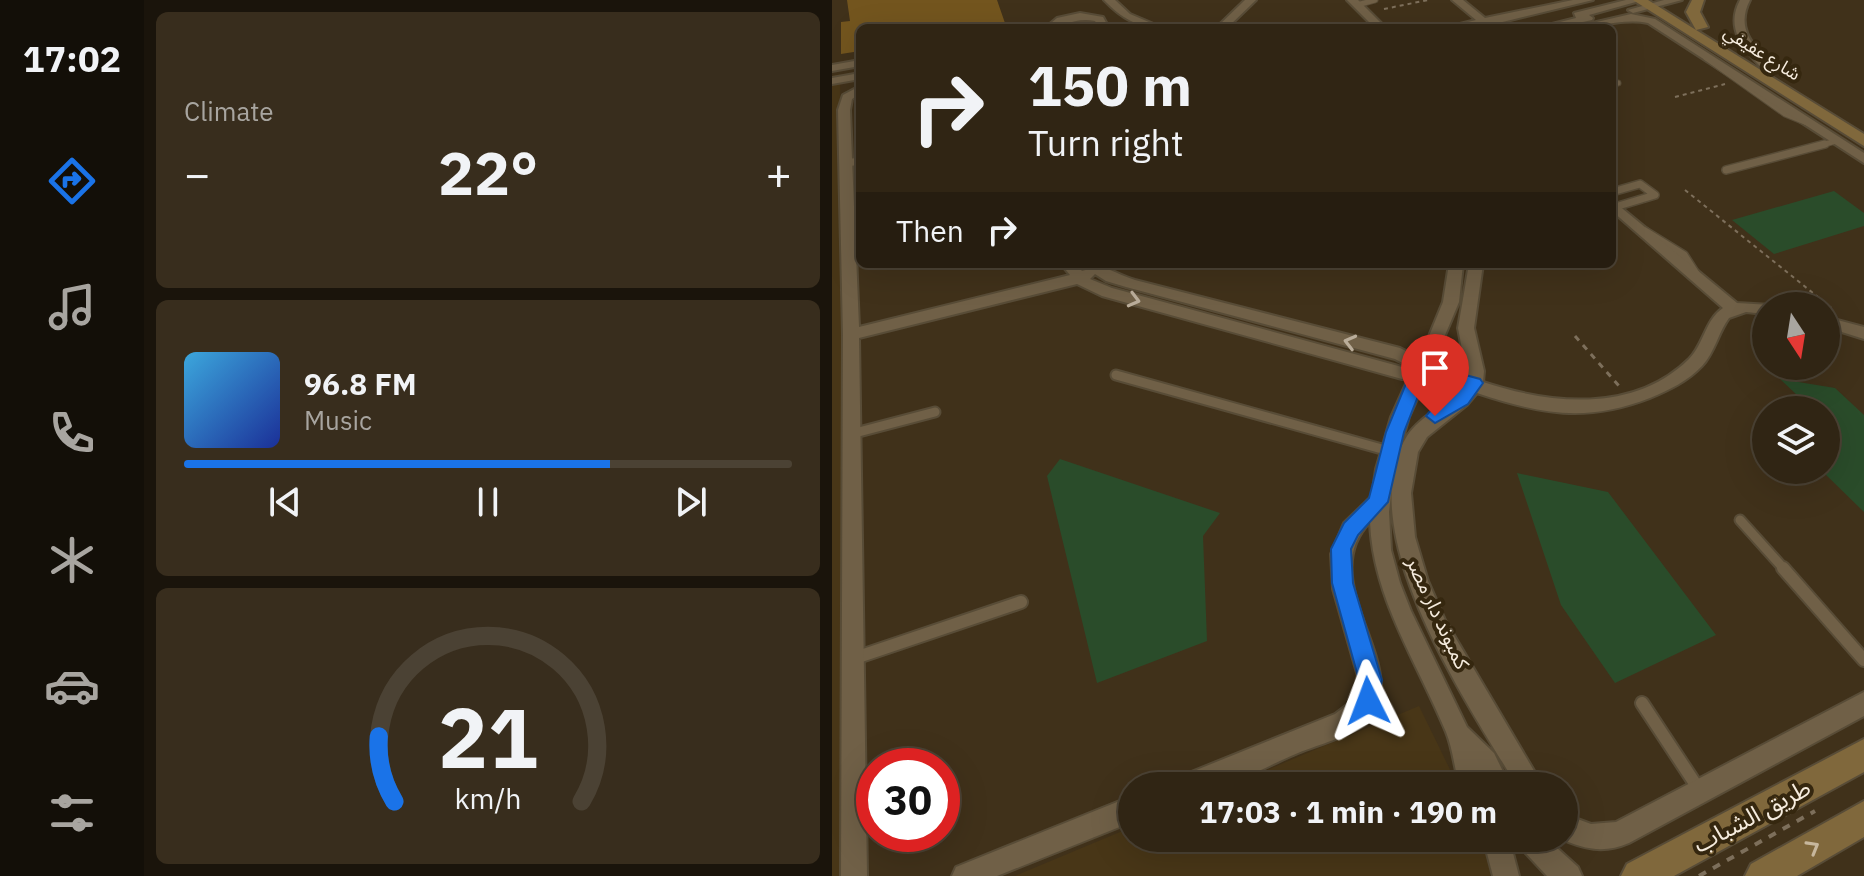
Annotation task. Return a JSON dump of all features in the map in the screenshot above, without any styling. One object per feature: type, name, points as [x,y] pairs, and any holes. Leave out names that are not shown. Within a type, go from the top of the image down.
[{"type":"street","points":[[1109,0],[1126,16],[1147,24]]},
{"type":"street","points":[[1225,24],[1251,0]]},
{"type":"street","points":[[1457,0],[1486,24]]},
{"type":"street","points":[[1463,24],[1588,0]]},
{"type":"street","points":[[1698,0],[1693,12],[1701,27]]},
{"type":"street","points":[[1745,0],[1739,10],[1739,30],[1767,67]]},
{"type":"street","points":[[1535,24],[1654,2]]},
{"type":"street","points":[[1558,24],[1654,2]]},
{"type":"street","name":"شارع عفيفي","points":[[1654,2],[1701,27],[1864,127]]},
{"type":"street","name":"شارع عفيفي","points":[[1654,2],[1861,154]]},
{"type":"street","points":[[1090,6],[1105,24]]},
{"type":"street","points":[[1358,6],[1377,24]]},
{"type":"street","points":[[1051,24],[1062,9]]},
{"type":"street","points":[[1057,24],[1083,16],[1105,24]]},
{"type":"street","points":[[1596,24],[1625,18],[1645,19],[1861,154]]},
{"type":"street","points":[[832,68],[856,64]]},
{"type":"street","points":[[832,81],[856,77]]},
{"type":"street","points":[[854,876],[853,162],[844,102],[856,92]]},
{"type":"street","points":[[1616,204],[1641,230],[1734,309]]},
{"type":"street","points":[[1071,268],[1079,278],[1107,292],[1402,373],[1421,369],[1558,407],[1596,406],[1630,398],[1664,384],[1697,362],[1715,323],[1734,309],[1752,309]]},
{"type":"street","points":[[851,334],[1079,278],[1092,268]]},
{"type":"street","points":[[1095,268],[1131,284],[1400,354],[1410,358],[1421,369]]},
{"type":"street","points":[[1456,268],[1454,293],[1389,451],[1378,502],[1382,561],[1391,593],[1460,736],[1469,772]]},
{"type":"street","points":[[1474,383],[1476,370],[1465,336],[1475,292],[1476,268]]},
{"type":"street","points":[[1840,326],[1863,333]]},
{"type":"street","name":"كمبوند دار مصر","points":[[1474,383],[1467,395],[1435,416],[1415,438],[1406,467],[1403,519],[1415,572],[1435,619],[1523,772]]},
{"type":"street","points":[[1222,772],[1343,723],[1362,710],[1368,701],[1370,680],[1339,560],[1351,529],[1378,502]]},
{"type":"street","points":[[1578,834],[1603,838],[1620,834],[1864,703]]},
{"type":"street","points":[[1460,736],[1490,772]]},
{"type":"street","name":"طريق الشباب","points":[[1639,876],[1864,755]]},
{"type":"street","points":[[965,876],[1118,815]]},
{"type":"street","points":[[1763,876],[1864,818]]},
{"type":"street","points":[[1500,852],[1506,876]]},
{"type":"street","points":[[1541,852],[1569,876]]},
{"type":"lane","points":[[1358,6],[1375,0]]},
{"type":"lane","points":[[1704,55],[1736,82],[1785,114],[1812,125]]},
{"type":"lane","points":[[1726,170],[1836,141]]},
{"type":"lane","points":[[1616,199],[1640,184],[1655,195],[1616,201]]},
{"type":"lane","points":[[1116,375],[1389,451]]},
{"type":"lane","points":[[851,434],[935,412]]},
{"type":"lane","points":[[1740,520],[1864,660]]},
{"type":"lane","points":[[852,659],[1021,602]]},
{"type":"lane","points":[[1642,703],[1700,791]]},
{"type":"path","points":[[1358,6],[1428,0]]},
{"type":"path","points":[[1675,97],[1736,82]]},
{"type":"path","points":[[1685,190],[1863,333]]},
{"type":"path","points":[[1575,336],[1630,398]]},
{"type":"path","points":[[1699,876],[1823,806]]},
{"type":"shaded area","points":[[840,74],[848,876],[832,876],[832,76]]},
{"type":"shaded area","points":[[1419,706],[1451,772],[1262,772]]},
{"type":"shaded area","points":[[1118,833],[1118,852],[1488,852],[1490,858],[1490,876],[1015,876]]},
{"type":"green space","points":[[1834,191],[1864,213],[1864,226],[1774,254],[1732,220]]},
{"type":"green space","points":[[1781,380],[1835,388],[1864,415],[1864,512],[1835,484],[1840,484],[1840,396],[1798,396]]},
{"type":"green space","points":[[1060,459],[1220,513],[1203,536],[1207,641],[1097,683],[1047,476]]},
{"type":"green space","points":[[1517,473],[1608,492],[1716,635],[1615,683],[1561,605]]},
{"type":"building","points":[[847,0],[997,0],[1005,24],[856,24],[856,52],[841,54],[841,22],[850,21]]},
{"type":"route","points":[[1368,701],[1370,680],[1340,571],[1341,549],[1351,529],[1378,502],[1380,482],[1395,432],[1421,369],[1474,383],[1462,400],[1435,416]]}]
